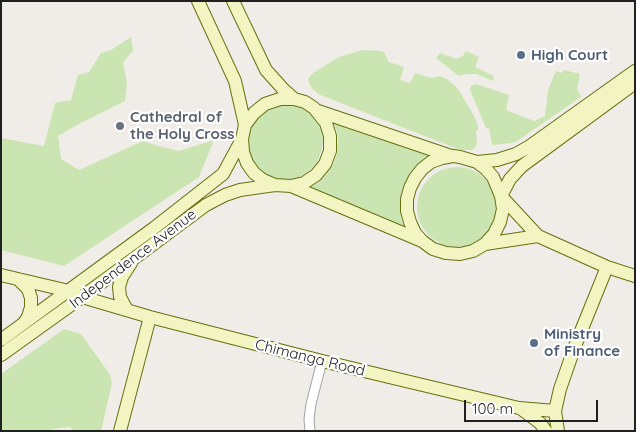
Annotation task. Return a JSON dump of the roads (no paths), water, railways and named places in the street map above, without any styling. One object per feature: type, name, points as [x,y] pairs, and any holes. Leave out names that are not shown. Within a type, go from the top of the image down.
[{"type":"main road","points":[[198,1],[235,81],[245,125]]},
{"type":"main road","points":[[232,1],[266,70],[294,99]]},
{"type":"main road","points":[[477,162],[497,160],[516,154],[530,146],[635,70]]},
{"type":"main road","points":[[501,196],[510,180],[522,166],[635,83]]},
{"type":"main road","points":[[318,111],[326,123],[330,136],[330,150],[325,164],[316,175],[304,183],[291,186],[275,185],[263,180],[254,173],[247,163],[243,152],[242,139],[245,125],[254,113],[265,104],[280,99],[294,99],[305,102],[318,111],[453,156],[477,162],[493,176],[501,196],[503,209],[500,222],[494,234],[485,244],[473,251],[460,254],[446,253],[433,249],[422,241],[415,233],[407,210],[410,188],[422,169],[431,162],[453,156]]},
{"type":"main road","name":"Independence Avenue","points":[[1,340],[223,174],[242,139]]},
{"type":"main road","name":"Independence Avenue","points":[[1,355],[206,204],[240,190],[275,185]]},
{"type":"main road","points":[[291,186],[422,241]]},
{"type":"main road","points":[[501,196],[538,236],[607,267],[635,276]]},
{"type":"main road","points":[[485,244],[538,236]]},
{"type":"main road","points":[[127,310],[120,297],[119,286],[122,277],[135,257]]},
{"type":"main road","points":[[558,431],[556,411],[560,389],[607,267]]},
{"type":"main road","name":"Chimanga Road","points":[[1,275],[69,291],[82,297],[150,317],[322,361],[519,408],[556,411]]},
{"type":"main road","points":[[18,279],[28,289],[31,298],[31,307],[24,323]]},
{"type":"main road","points":[[120,431],[150,317]]},
{"type":"main road","points":[[519,408],[540,423],[546,431]]},
{"type":"street","points":[[310,431],[310,404],[322,361]]},
{"type":"place","name":"High Court","points":[[521,55]]},
{"type":"place","name":"Cathedral of the Holy Cross","points":[[120,126]]},
{"type":"place","name":"Ministry of Finance","points":[[534,343]]}]
